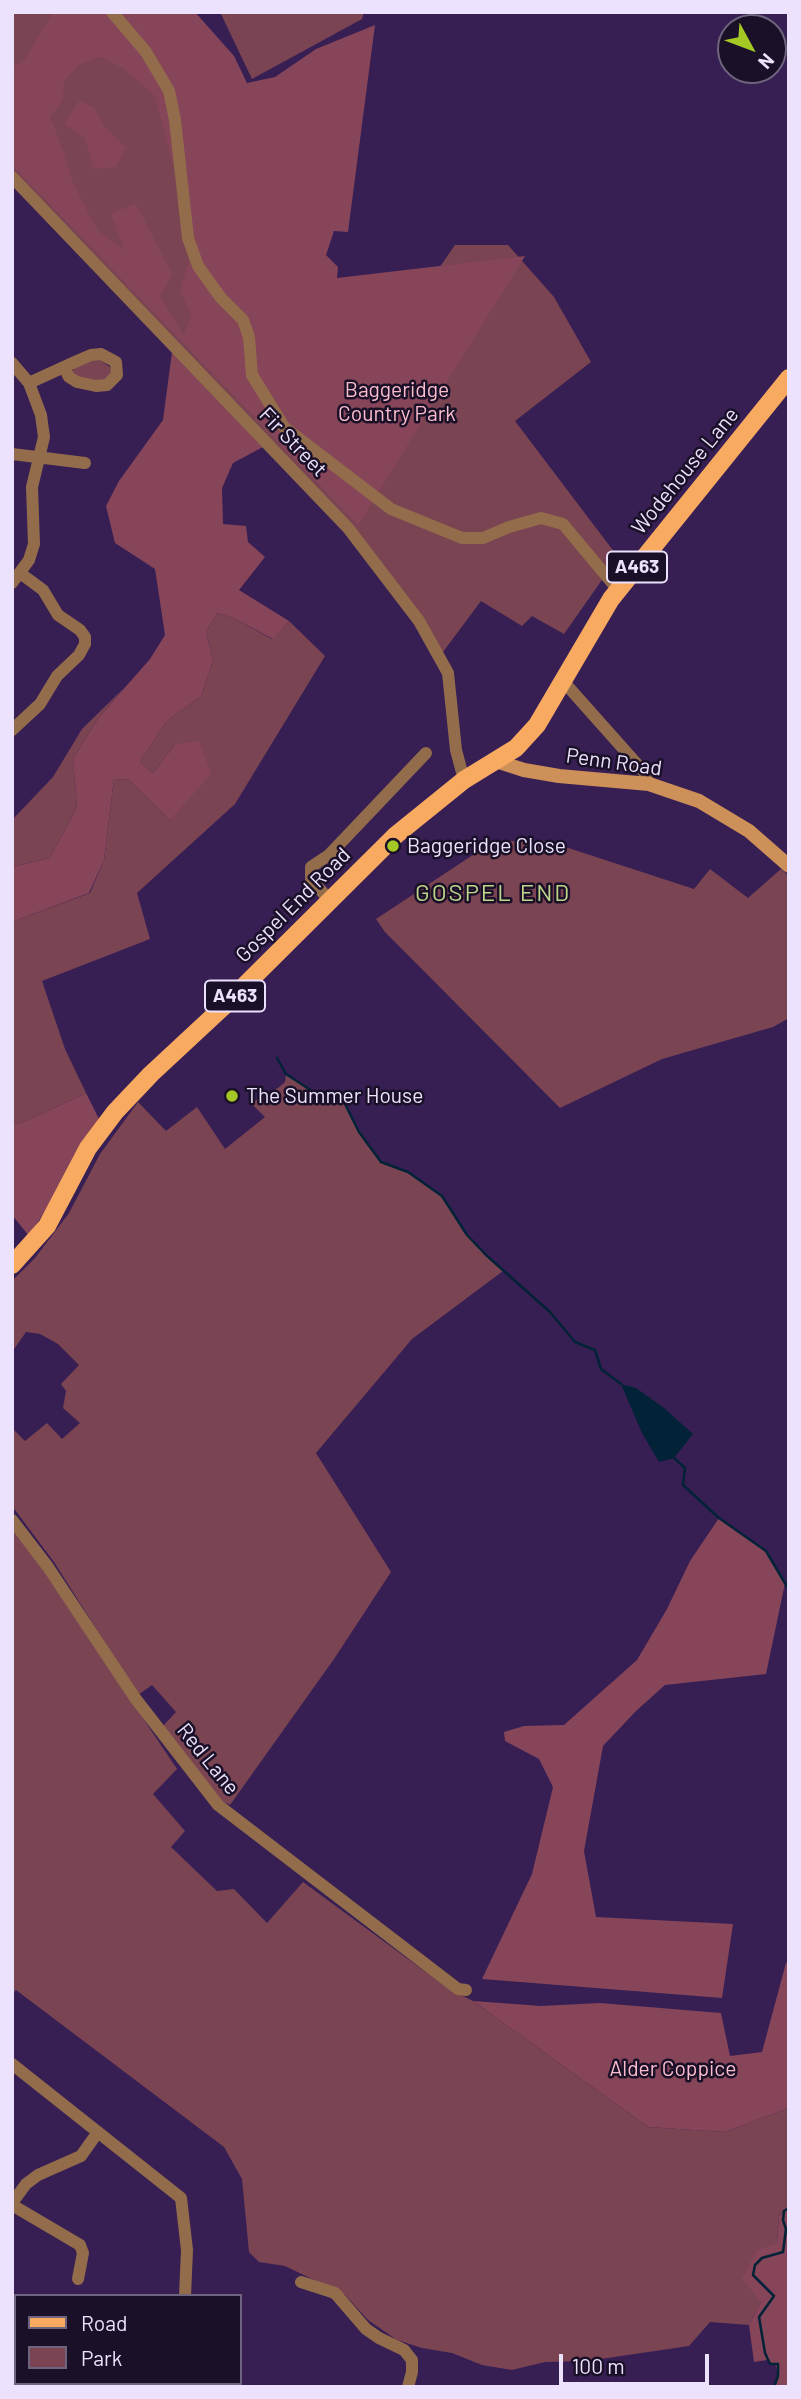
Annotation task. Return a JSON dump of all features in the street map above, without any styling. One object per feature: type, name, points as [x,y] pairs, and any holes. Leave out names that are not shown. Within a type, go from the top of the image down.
[{"type":"main road","name":"Wodehouse Lane","points":[[496,761],[516,748],[537,725],[618,590],[789,378]]},
{"type":"main road","name":"Gospel End Road","points":[[12,1265],[47,1226],[88,1148],[115,1112],[151,1073],[222,1008],[396,835],[464,780],[496,761]]},
{"type":"street","points":[[112,12],[146,51],[169,91],[175,120],[188,238],[198,266],[220,298],[243,320],[249,337],[252,375],[284,427],[391,509],[462,538],[483,538],[541,518],[563,524],[618,590]]},
{"type":"street","name":"Fir Street","points":[[12,177],[348,528],[414,615],[447,673],[456,750],[464,780]]},
{"type":"street","points":[[12,363],[29,383],[41,415],[44,437],[32,488],[34,544],[29,560],[16,578],[43,590],[58,615],[80,630],[85,637],[85,645],[79,655],[53,681],[40,704],[12,730]]},
{"type":"street","points":[[29,383],[64,367]]},
{"type":"street","points":[[12,454],[85,463]]},
{"type":"street","points":[[563,681],[644,772],[649,784]]},
{"type":"street","points":[[330,901],[311,879],[311,867],[329,855],[426,753]]},
{"type":"street","name":"Penn Road","points":[[496,761],[524,770],[559,776],[649,784],[699,801],[749,831],[789,866]]},
{"type":"street","name":"Red Lane","points":[[12,1520],[48,1567],[135,1698],[218,1805],[457,1989],[466,1990]]},
{"type":"street","points":[[12,2064],[181,2198],[187,2250],[185,2294]]},
{"type":"street","points":[[78,2279],[83,2253],[80,2245],[12,2204],[26,2184],[38,2175],[81,2156],[99,2132]]},
{"type":"street","points":[[301,2282],[335,2293],[366,2329],[404,2350],[412,2360],[408,2387]]},
{"type":"green space","name":"Baggeridge Country Park","points":[[12,12],[175,12],[298,305],[437,271],[455,245],[508,245],[554,297],[591,362],[515,421],[618,557],[564,634],[532,616],[522,626],[481,601],[443,652],[351,524],[12,184]]},
{"type":"green space","points":[[53,12],[195,12],[234,56],[247,83],[275,77],[316,49],[375,25],[348,232],[334,231],[326,255],[338,267],[337,278],[525,256],[358,525],[12,165],[12,66],[23,62]],"holes":[[[101,57],[123,68],[155,96],[194,244],[180,290],[191,315],[184,336],[160,296],[172,274],[136,204],[111,213],[124,250],[98,231],[73,183],[50,117],[63,100],[64,81],[80,64]]]},
{"type":"green space","points":[[220,12],[364,12],[362,19],[252,79]]},
{"type":"green space","points":[[79,101],[94,107],[104,126],[126,148],[116,167],[93,169],[85,138],[64,124]]},
{"type":"green space","points":[[172,352],[263,447],[233,463],[222,488],[223,524],[246,526],[248,542],[265,557],[239,590],[289,621],[273,639],[233,618],[217,613],[206,632],[213,660],[201,696],[166,722],[140,762],[153,773],[175,744],[199,741],[211,774],[170,820],[129,780],[114,779],[104,860],[89,893],[12,922],[12,867],[50,858],[77,807],[73,759],[99,717],[150,659],[165,635],[155,569],[115,543],[106,506],[119,481],[163,420]]},
{"type":"green space","points":[[89,360],[100,360],[110,367],[112,373],[105,382],[77,378],[72,373],[74,368]]},
{"type":"green space","points":[[217,613],[233,618],[272,639],[289,621],[325,656],[235,804],[137,893],[150,939],[42,981],[65,1049],[86,1093],[12,1125],[12,922],[90,893],[104,860],[114,779],[129,780],[170,820],[175,744],[153,773],[140,762],[166,722],[201,696],[213,660],[206,632]]},
{"type":"green space","points":[[124,688],[99,717],[73,759],[77,807],[50,858],[12,867],[12,820],[53,777],[82,729]]},
{"type":"green space","points":[[494,841],[547,841],[694,889],[710,869],[748,898],[781,869],[789,876],[789,1018],[773,1027],[662,1059],[560,1108],[385,932],[376,919]]},
{"type":"green space","points":[[286,1074],[318,1095],[344,1102],[359,1132],[381,1162],[408,1172],[442,1196],[467,1235],[503,1271],[412,1339],[316,1453],[391,1572],[334,1659],[230,1805],[220,1800],[163,1726],[176,1712],[152,1685],[138,1695],[54,1562],[12,1506],[12,1428],[25,1441],[47,1423],[62,1439],[80,1423],[63,1408],[66,1391],[61,1384],[79,1365],[58,1344],[40,1334],[26,1332],[12,1352],[12,1281],[35,1258],[69,1213],[100,1154],[138,1102],[166,1131],[197,1107],[225,1149],[265,1117],[251,1103],[278,1088],[285,1082]]},
{"type":"green space","points":[[86,1093],[101,1123],[29,1236],[12,1215],[12,1125]]},
{"type":"green space","points":[[719,1518],[766,1551],[785,1583],[766,1674],[665,1685],[636,1711],[603,1746],[584,1851],[596,1917],[733,1924],[722,1998],[482,1979],[532,1874],[553,1787],[539,1759],[505,1741],[504,1732],[524,1726],[564,1725],[637,1660],[667,1609],[690,1561]]},
{"type":"green space","points":[[12,1530],[45,1572],[177,1769],[153,1794],[185,1831],[171,1847],[217,1891],[234,1889],[267,1923],[303,1882],[449,1989],[473,2001],[648,2127],[725,2132],[789,2108],[789,2206],[779,2216],[777,2243],[761,2302],[749,2325],[710,2322],[689,2346],[587,2361],[545,2362],[512,2370],[482,2365],[452,2353],[397,2340],[368,2320],[345,2295],[285,2266],[259,2262],[249,2252],[242,2179],[224,2147],[16,1990],[12,1994]]},
{"type":"green space","name":"Alder Coppice","points":[[789,1962],[789,2108],[725,2132],[648,2127],[473,2001],[541,2006],[600,2003],[721,2013],[730,2056],[762,2052],[786,1963]]},
{"type":"green space","points":[[789,2206],[789,2387],[774,2387],[778,2375],[776,2366],[767,2360],[754,2362],[749,2325],[761,2302],[742,2279],[757,2250],[777,2243],[779,2216]]},
{"type":"water","points":[[621,1384],[636,1388],[693,1434],[674,1458],[659,1462],[642,1433]]},
{"type":"waterway","points":[[277,1058],[286,1074],[318,1095],[344,1102],[359,1132],[381,1162],[408,1172],[442,1196],[467,1235],[486,1255],[550,1312],[575,1342],[595,1350],[601,1369],[621,1384]]},
{"type":"waterway","points":[[674,1458],[685,1468],[683,1485],[719,1518],[766,1551],[789,1590]]},
{"type":"waterway","points":[[774,2387],[778,2364],[770,2364],[765,2353],[759,2317],[774,2296],[753,2275],[755,2265],[762,2258],[783,2252],[786,2229],[784,2211],[789,2208]]},
{"type":"place","name":"Baggeridge Close","points":[[393,846]]},
{"type":"place","name":"The Summer House","points":[[232,1096]]},
{"type":"district","name":"GOSPEL END","points":[[493,893]]}]
